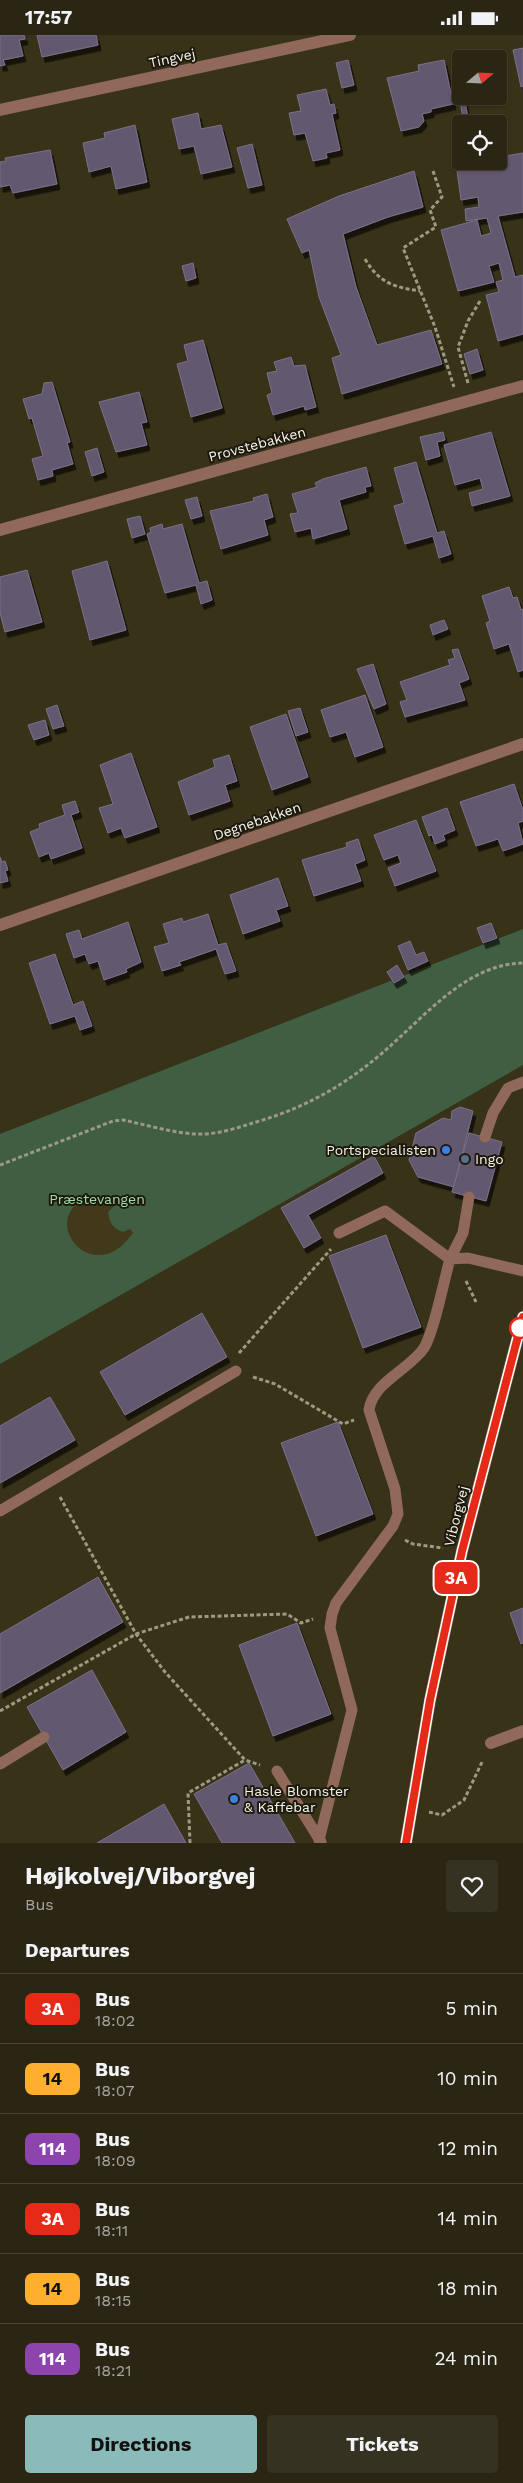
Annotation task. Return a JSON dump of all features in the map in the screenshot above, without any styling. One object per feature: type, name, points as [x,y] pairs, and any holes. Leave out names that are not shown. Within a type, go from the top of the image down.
[{"type":"street","name":"Tingvej","points":[[0,110],[298,40],[350,35]]},
{"type":"street","name":"Provstebakken","points":[[0,531],[523,386]]},
{"type":"street","name":"Degnebakken","points":[[0,925],[523,744]]},
{"type":"street","name":"Viborgvej","points":[[406,1843],[430,1700],[462,1551],[523,1317]]},
{"type":"street","points":[[491,1743],[523,1731]]},
{"type":"lane","points":[[485,1137],[493,1113],[508,1088],[523,1082]]},
{"type":"lane","points":[[321,1841],[352,1710],[330,1628],[332,1614],[336,1603],[390,1530],[398,1514],[397,1499],[369,1410],[372,1398],[425,1347],[450,1259],[463,1233],[469,1197]]},
{"type":"lane","points":[[339,1233],[385,1211],[450,1259],[468,1258],[523,1271]]},
{"type":"lane","points":[[0,1511],[236,1371]]},
{"type":"lane","points":[[0,1764],[44,1737]]},
{"type":"lane","points":[[278,1771],[321,1841]]},
{"type":"path","points":[[433,171],[442,197],[430,211],[436,227],[403,248],[435,327],[455,390],[469,386],[458,347],[468,321],[480,301]]},
{"type":"path","points":[[365,259],[374,274],[398,288],[421,291]]},
{"type":"path","points":[[0,1165],[113,1121],[123,1120],[187,1133],[204,1134],[244,1126],[296,1109],[336,1089],[359,1072],[445,995],[470,980],[495,969],[523,963]]},
{"type":"path","points":[[339,1233],[330,1253],[234,1358],[236,1371],[275,1383],[344,1424],[370,1414]]},
{"type":"path","points":[[466,1281],[476,1302]]},
{"type":"path","points":[[52,1481],[136,1633],[165,1672],[245,1760],[278,1771]]},
{"type":"path","points":[[390,1530],[413,1544],[462,1551]]},
{"type":"path","points":[[0,1711],[136,1633],[189,1617],[287,1614],[301,1623],[332,1614]]},
{"type":"path","points":[[411,1809],[442,1815],[464,1800],[491,1743]]},
{"type":"path","points":[[190,1843],[188,1793],[245,1760]]},
{"type":"green space","name":"Præstevangen","points":[[523,929],[523,1065],[0,1364],[0,1134]]},
{"type":"sand","points":[[88,1196],[99,1196],[109,1201],[114,1206],[108,1212],[112,1225],[123,1232],[130,1229],[133,1233],[116,1250],[103,1255],[90,1254],[79,1248],[72,1239],[68,1228],[68,1216],[75,1205]]},
{"type":"building","points":[[0,35],[24,35],[25,39],[19,40],[23,56],[3,60],[5,65],[0,66]]},
{"type":"building","points":[[37,35],[96,35],[98,45],[42,57]]},
{"type":"building","points":[[523,48],[523,86],[521,87],[513,50]]},
{"type":"building","points":[[348,60],[354,85],[342,88],[336,63]]},
{"type":"building","points":[[444,60],[452,104],[431,109],[431,112],[422,114],[424,121],[419,127],[401,131],[387,78],[419,71],[418,65]]},
{"type":"building","points":[[326,89],[330,105],[334,104],[336,113],[332,114],[340,150],[326,153],[327,158],[313,161],[305,133],[294,135],[289,113],[301,111],[297,95]]},
{"type":"building","points":[[461,105],[466,105],[467,115],[462,115]]},
{"type":"building","points":[[198,113],[201,129],[221,125],[232,167],[201,174],[194,146],[179,149],[172,119]]},
{"type":"building","points":[[135,125],[147,182],[116,189],[111,166],[89,172],[83,143],[105,138],[104,133]]},
{"type":"building","points":[[252,144],[262,185],[248,188],[237,148]]},
{"type":"building","points":[[50,150],[57,184],[13,193],[10,185],[0,187],[0,162],[6,161],[5,158]]},
{"type":"building","points":[[523,153],[523,212],[498,216],[515,277],[523,275],[523,334],[498,341],[486,295],[499,292],[496,282],[503,280],[499,263],[489,266],[494,282],[458,291],[441,230],[477,220],[481,236],[491,233],[487,218],[466,221],[465,209],[479,207],[478,197],[461,200],[457,170],[507,170],[507,156]]},
{"type":"building","points":[[414,171],[423,207],[388,217],[343,234],[356,287],[377,345],[431,330],[442,364],[342,394],[332,358],[341,355],[319,297],[309,250],[302,253],[287,219],[339,196]]},
{"type":"building","points":[[193,263],[196,278],[186,281],[182,266]]},
{"type":"building","points":[[203,340],[222,408],[191,417],[177,364],[188,361],[184,345]]},
{"type":"building","points":[[477,349],[483,370],[470,374],[464,354]]},
{"type":"building","points":[[291,357],[294,366],[305,365],[316,407],[305,410],[304,406],[273,415],[267,395],[272,393],[267,373],[277,371],[274,362]]},
{"type":"building","points":[[52,382],[70,442],[67,443],[73,464],[52,470],[53,476],[38,480],[32,459],[43,456],[32,418],[29,419],[23,399],[42,394],[44,383]]},
{"type":"building","points":[[139,392],[147,422],[141,423],[147,445],[116,452],[99,402]]},
{"type":"building","points":[[443,432],[445,440],[437,442],[440,456],[426,460],[420,437]]},
{"type":"building","points":[[491,432],[510,496],[472,506],[469,493],[483,489],[480,478],[455,485],[444,445]]},
{"type":"building","points":[[97,448],[104,472],[92,476],[85,452]]},
{"type":"building","points":[[416,462],[437,533],[444,531],[451,554],[439,558],[433,536],[405,544],[394,506],[404,503],[394,468]]},
{"type":"building","points":[[366,467],[371,486],[365,487],[366,492],[339,500],[347,529],[313,539],[311,528],[295,532],[290,514],[298,513],[292,494],[317,487],[315,483],[323,479]]},
{"type":"building","points":[[267,494],[273,517],[264,520],[268,535],[221,549],[210,511],[254,501],[253,498]]},
{"type":"building","points":[[197,497],[202,516],[191,519],[185,500]]},
{"type":"building","points":[[140,516],[145,534],[132,538],[127,519]]},
{"type":"building","points":[[162,524],[163,529],[182,524],[199,583],[207,581],[212,600],[201,604],[196,585],[165,593],[147,534],[151,532],[150,528]]},
{"type":"building","points":[[107,561],[126,630],[90,640],[72,571]]},
{"type":"building","points":[[27,570],[42,622],[5,632],[0,613],[0,577]]},
{"type":"building","points":[[509,587],[513,598],[517,597],[521,610],[523,609],[523,670],[518,672],[509,644],[494,649],[486,623],[490,621],[482,596]]},
{"type":"building","points":[[444,620],[448,629],[433,635],[430,625]]},
{"type":"building","points":[[458,649],[469,679],[459,683],[465,700],[405,717],[400,702],[407,700],[400,682],[450,665],[448,660],[455,658],[452,650]]},
{"type":"building","points":[[373,664],[386,704],[374,709],[357,669]]},
{"type":"building","points":[[365,695],[383,747],[355,757],[346,732],[330,737],[321,710]]},
{"type":"building","points":[[57,705],[64,726],[53,729],[46,709]]},
{"type":"building","points":[[300,708],[308,732],[296,736],[288,711]]},
{"type":"building","points":[[286,714],[308,777],[272,790],[250,727]]},
{"type":"building","points":[[45,720],[49,735],[34,740],[28,725]]},
{"type":"building","points":[[131,753],[157,827],[125,838],[121,828],[108,833],[99,808],[113,804],[100,765]]},
{"type":"building","points":[[229,755],[237,781],[225,785],[230,801],[189,815],[178,782],[215,767],[213,760]]},
{"type":"building","points":[[514,784],[523,810],[523,821],[518,823],[523,844],[503,851],[498,839],[476,846],[460,802]]},
{"type":"building","points":[[75,801],[79,812],[71,815],[82,848],[51,859],[49,853],[39,857],[30,832],[40,828],[39,824],[65,815],[62,805]]},
{"type":"building","points":[[447,808],[455,830],[443,835],[445,840],[435,844],[432,835],[429,836],[422,817]]},
{"type":"building","points":[[416,820],[436,871],[395,886],[388,868],[401,863],[398,855],[384,860],[374,835]]},
{"type":"building","points":[[358,839],[365,860],[355,864],[361,881],[314,896],[302,860],[347,847],[346,843]]},
{"type":"building","points":[[0,857],[2,862],[5,861],[8,870],[5,871],[8,881],[0,883]]},
{"type":"building","points":[[278,878],[288,906],[276,910],[280,921],[243,934],[230,895]]},
{"type":"building","points":[[208,914],[218,945],[226,943],[236,971],[225,974],[216,949],[179,962],[181,965],[162,971],[154,947],[169,943],[163,924],[182,918],[183,922]]},
{"type":"building","points":[[128,922],[141,962],[126,969],[127,972],[104,980],[98,961],[89,964],[85,954],[74,958],[66,934],[79,930],[82,939]]},
{"type":"building","points":[[491,923],[497,938],[483,943],[477,928]]},
{"type":"building","points":[[410,941],[416,955],[424,952],[428,961],[408,970],[398,946]]},
{"type":"building","points":[[55,954],[73,1005],[83,1001],[92,1026],[80,1030],[75,1016],[50,1024],[29,963]]},
{"type":"building","points":[[397,965],[404,977],[394,983],[387,972]]},
{"type":"building","points":[[460,1107],[473,1111],[454,1187],[418,1177],[409,1160],[416,1133],[443,1118],[451,1120],[452,1111]]},
{"type":"building","points":[[469,1133],[502,1142],[486,1201],[452,1192]]},
{"type":"building","points":[[374,1156],[383,1173],[308,1215],[321,1238],[304,1248],[281,1208]]},
{"type":"building","points":[[386,1235],[421,1327],[363,1348],[329,1256]]},
{"type":"building","points":[[202,1313],[227,1357],[125,1415],[100,1372]]},
{"type":"building","points":[[50,1397],[75,1440],[0,1483],[0,1426]]},
{"type":"building","points":[[338,1422],[373,1514],[316,1536],[281,1443]]},
{"type":"building","points":[[98,1577],[123,1622],[0,1693],[0,1634]]},
{"type":"building","points":[[523,1608],[523,1643],[521,1644],[510,1613]]},
{"type":"building","points":[[297,1623],[331,1714],[273,1736],[239,1645]]},
{"type":"building","points":[[92,1670],[126,1732],[63,1770],[27,1707]]},
{"type":"building","points":[[249,1763],[295,1843],[222,1843],[194,1794]]},
{"type":"building","points":[[164,1804],[186,1843],[97,1843]]},
{"type":"bus line","name":"3A","points":[[406,1843],[430,1700],[462,1551],[523,1317]]},
{"type":"place","name":"Portspecialisten","points":[[446,1150]]},
{"type":"place","name":"Ingo","points":[[465,1159]]},
{"type":"place","name":"Hasle Blomster & Kaffebar","points":[[234,1799]]}]
